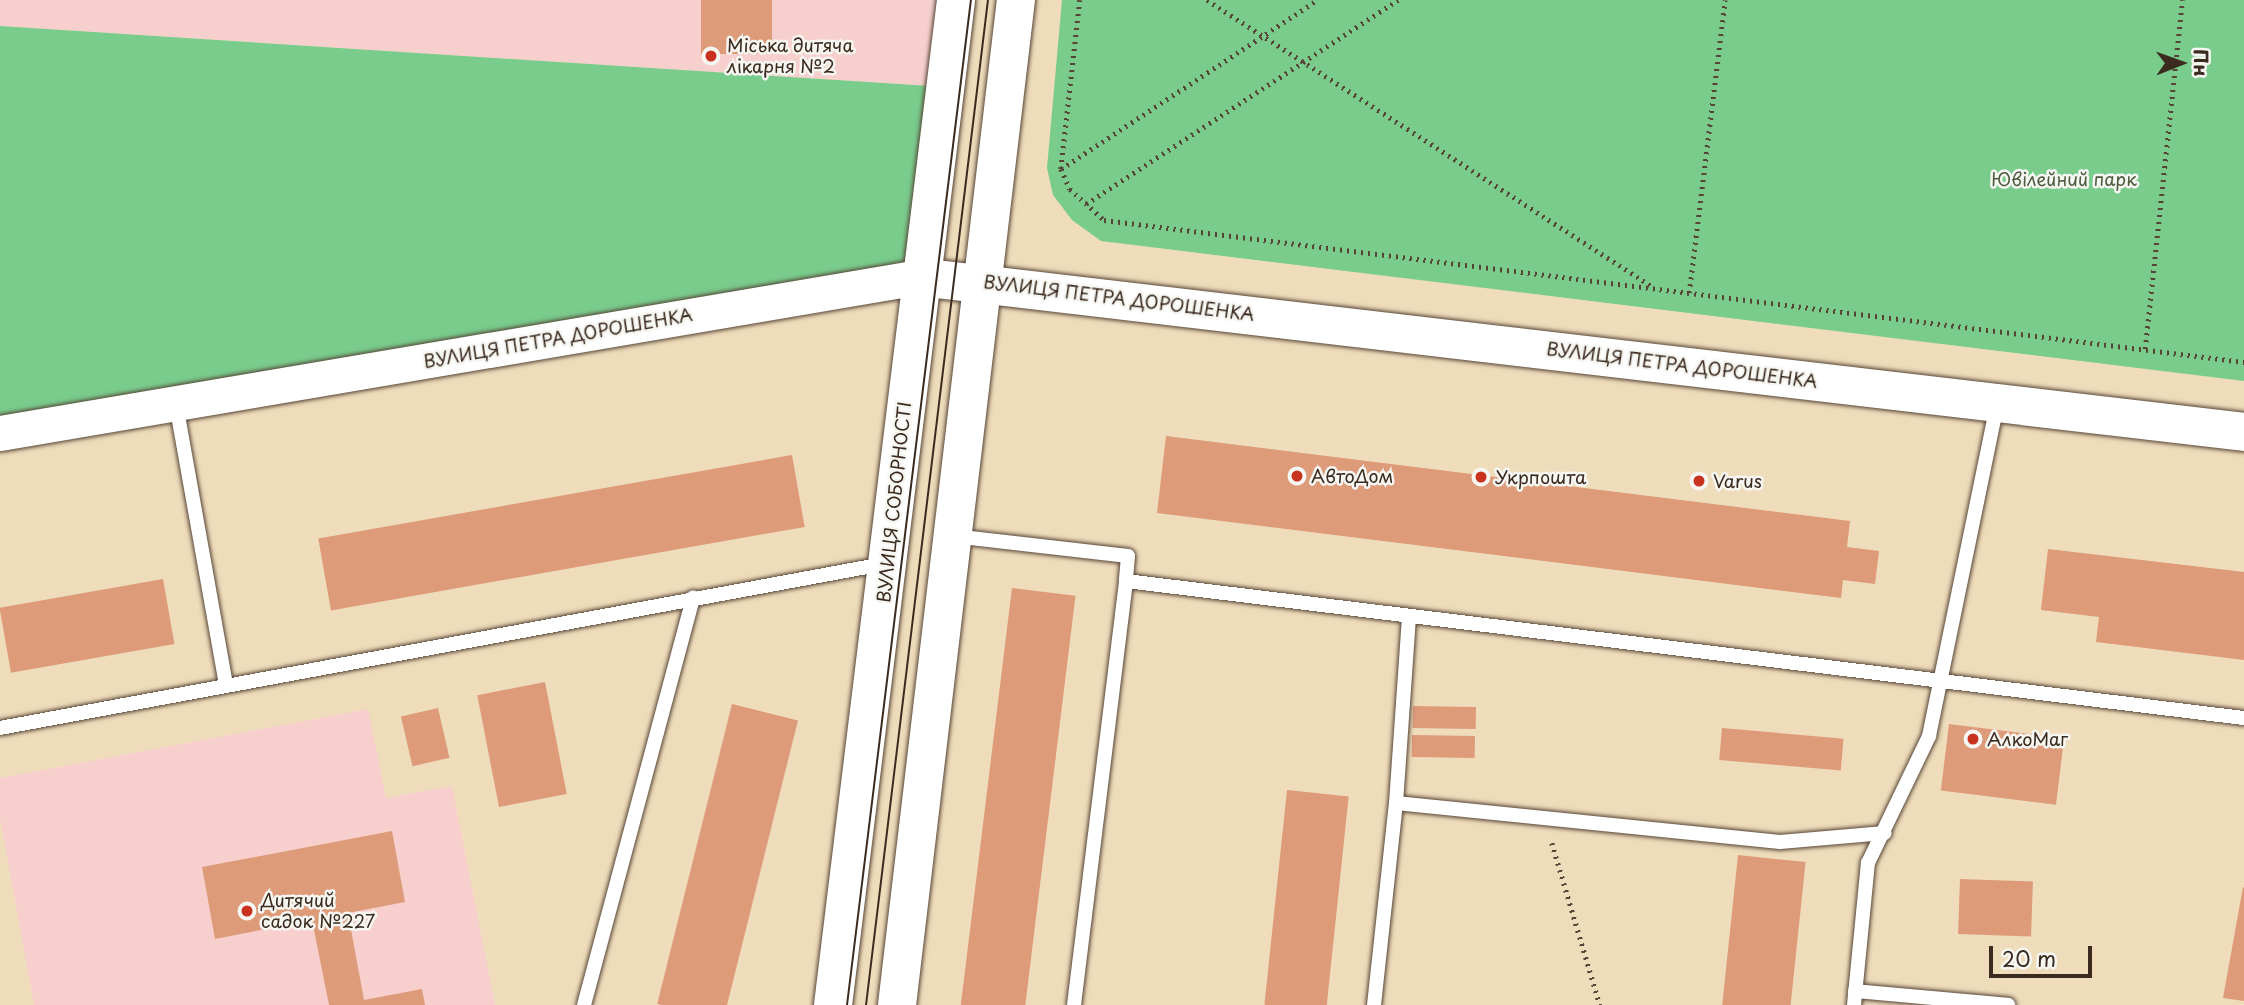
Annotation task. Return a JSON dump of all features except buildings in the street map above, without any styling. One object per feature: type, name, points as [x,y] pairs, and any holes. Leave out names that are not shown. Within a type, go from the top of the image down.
[{"type":"main road","name":"ВУЛИЦЯ СОБОРНОСТІ","points":[[833,1005],[888,563],[919,276],[956,0]]},
{"type":"main road","points":[[897,1005],[1016,0]]},
{"type":"main road","name":"ВУЛИЦЯ ПЕТРА ДОРОШЕНКА","points":[[919,276],[2244,432]]},
{"type":"street","name":"ВУЛИЦЯ ПЕТРА ДОРОШЕНКА","points":[[0,433],[919,276]]},
{"type":"lane","points":[[176,402],[226,684]]},
{"type":"lane","points":[[1997,402],[1929,736],[1885,833],[1867,863],[1854,998],[2008,1005]]},
{"type":"lane","points":[[953,536],[1128,556],[1074,1005]]},
{"type":"lane","points":[[0,728],[693,597],[888,563]]},
{"type":"lane","points":[[1126,581],[2244,718]]},
{"type":"lane","points":[[584,1005],[693,597]]},
{"type":"lane","points":[[1374,1005],[1396,803],[1409,616]]},
{"type":"lane","points":[[1396,803],[1780,842],[1885,833]]},
{"type":"path","points":[[1080,0],[1061,169],[1086,205],[1104,220],[2244,362]]},
{"type":"path","points":[[1207,0],[1656,289]]},
{"type":"path","points":[[1061,169],[1317,0]]},
{"type":"path","points":[[1086,205],[1398,0]]},
{"type":"path","points":[[1689,293],[1725,0]]},
{"type":"path","points":[[2145,349],[2182,0]]},
{"type":"path","points":[[1545,818],[1600,1005]]},
{"type":"shaded area","name":"Міська дитяча лікарня №2","points":[[0,0],[956,0],[946,87],[0,26]]},
{"type":"shaded area","name":"Дитячий садок №227","points":[[368,709],[386,798],[452,786],[495,1005],[34,1005],[0,818],[0,778]]},
{"type":"green space","name":"Ювілейний парк","points":[[1062,0],[2244,0],[2244,381],[1101,241],[1072,220],[1053,195],[1047,168]]},
{"type":"green space","points":[[0,26],[946,87],[919,277],[0,433]]},
{"type":"tram line","points":[[847,1005],[971,0]]},
{"type":"tram line","points":[[866,1005],[988,0]]},
{"type":"place","name":"Міська дитяча лікарня №2","points":[[711,56]]},
{"type":"place","name":"АвтоДом","points":[[1297,476]]},
{"type":"place","name":"Укрпошта","points":[[1481,477]]},
{"type":"place","name":"Varus","points":[[1699,481]]},
{"type":"place","name":"АлкоМаг","points":[[1973,739]]},
{"type":"place","name":"Дитячий садок №227","points":[[247,911]]}]
